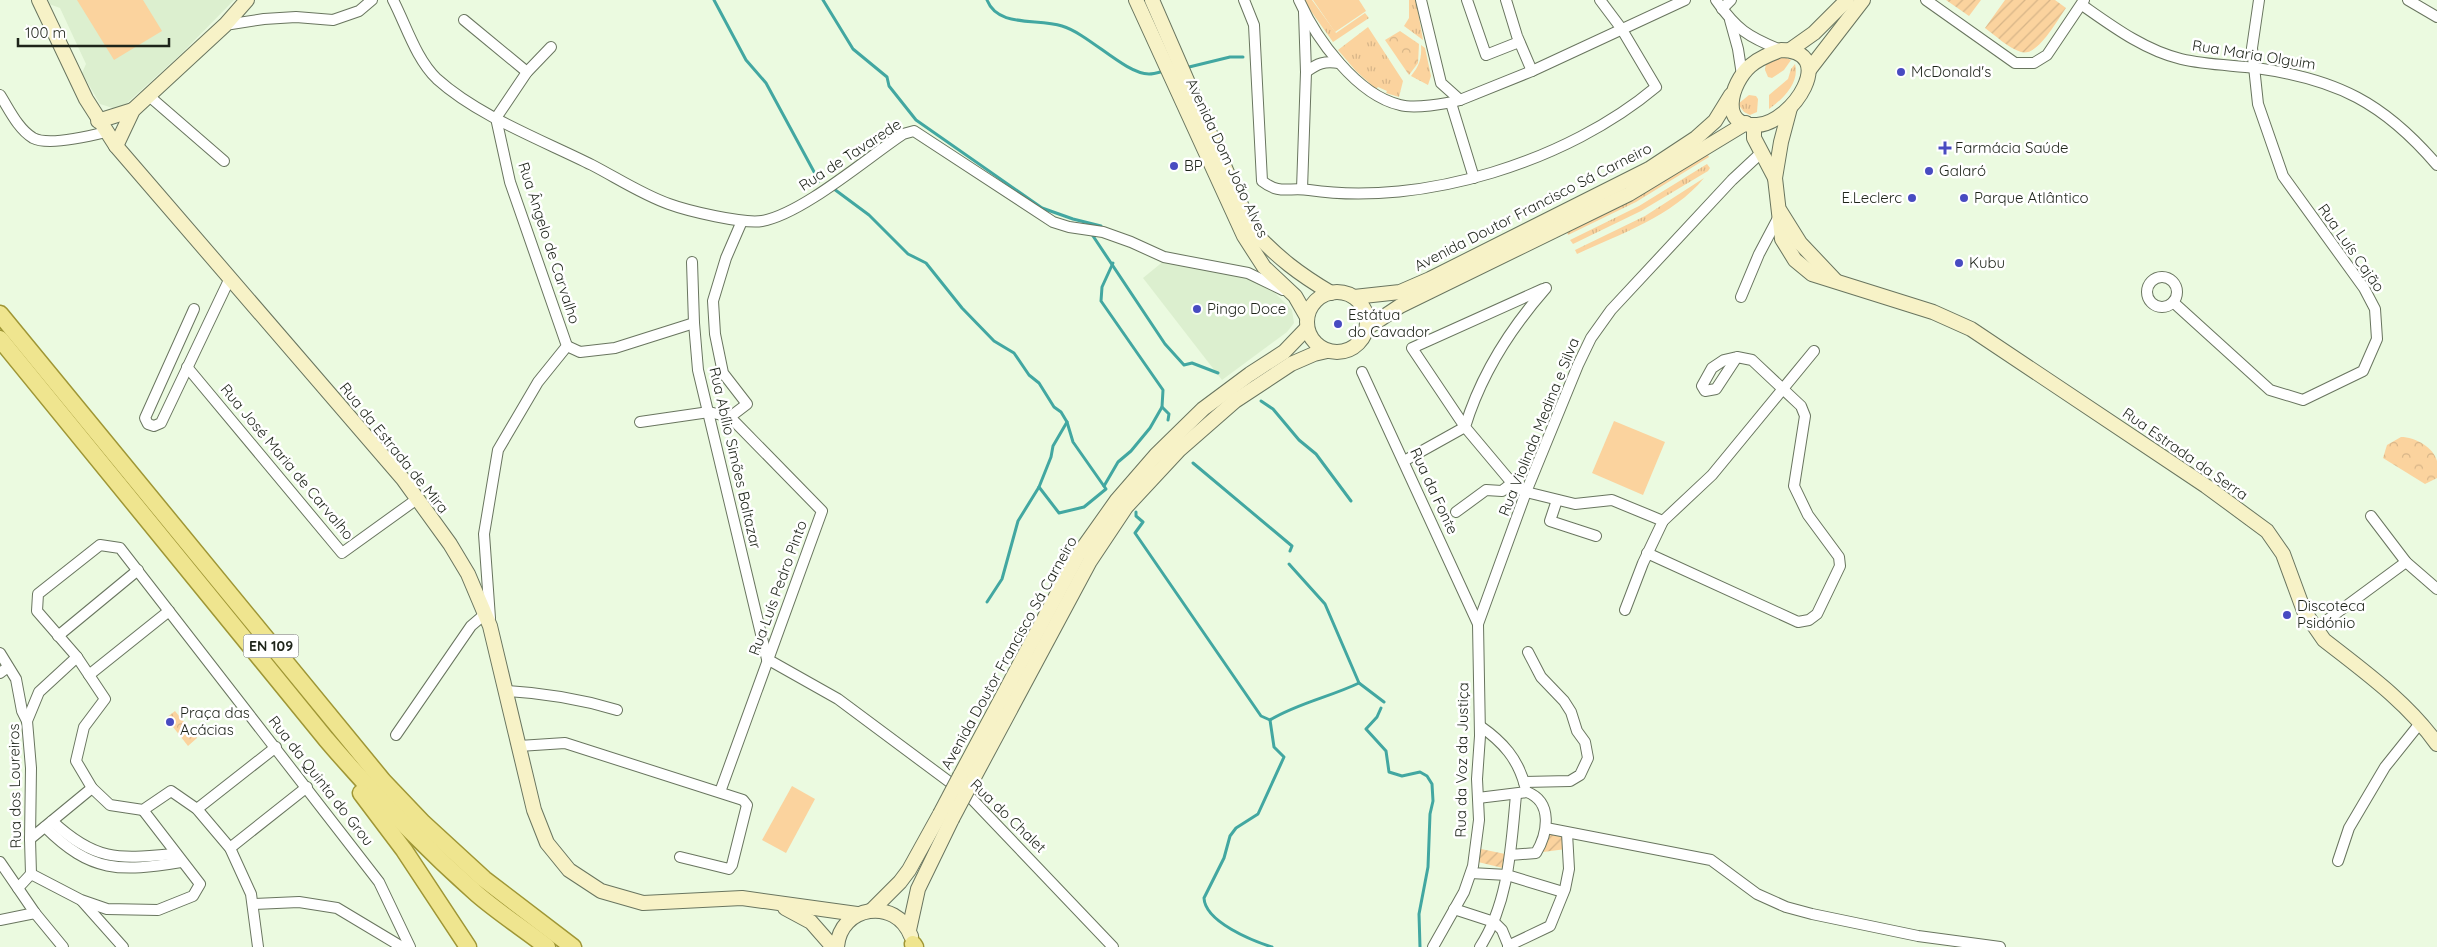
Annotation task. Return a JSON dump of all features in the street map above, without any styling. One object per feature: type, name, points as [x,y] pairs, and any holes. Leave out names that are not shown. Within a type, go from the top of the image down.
[{"type":"main road","name":"Rua da Estrada de Mira","points":[[39,0],[86,99],[116,146],[403,479],[455,552],[468,574],[488,620],[534,810],[547,842],[569,870],[602,891],[643,903],[742,898],[857,914]]},
{"type":"main road","points":[[102,126],[133,110],[225,26],[247,0]]},
{"type":"main road","name":"Avenida Dom João Alves","points":[[1136,0],[1244,236],[1264,267],[1295,296],[1307,323]]},
{"type":"main road","name":"Avenida Dom João Alves","points":[[1152,0],[1252,230],[1277,257],[1299,274],[1331,293]]},
{"type":"main road","points":[[1786,50],[1799,54],[1806,61],[1809,70],[1809,80],[1805,89],[1790,108],[1768,122],[1750,124],[1734,114],[1731,105],[1731,95],[1742,76],[1760,59],[1786,50],[1814,33],[1847,0]]},
{"type":"main road","points":[[1809,70],[1863,0]]},
{"type":"main road","name":"Avenida Doutor Francisco Sá Carneiro","points":[[1354,297],[1400,292],[1649,169],[1696,138],[1715,121],[1731,95]]},
{"type":"main road","points":[[1775,178],[1781,142],[1790,108]]},
{"type":"main road","points":[[116,146],[133,110]]},
{"type":"main road","points":[[1750,124],[1754,138],[1775,178]]},
{"type":"main road","name":"Avenida Doutor Francisco Sá Carneiro","points":[[1367,328],[1400,306],[1629,194],[1750,124]]},
{"type":"main road","name":"Rua Estrada da Serra","points":[[1775,178],[1779,214],[1800,244],[1836,282],[1933,312],[1971,329],[2206,486],[2267,531],[2284,554],[2304,611],[2315,629],[2324,640],[2405,705],[2421,722],[2437,744]]},
{"type":"main road","points":[[1331,293],[1347,294],[1354,297],[1365,311],[1367,328],[1362,339],[1355,346],[1337,353],[1327,351],[1318,346],[1311,338],[1307,323],[1316,301],[1331,293]]},
{"type":"main road","name":"EN 109","points":[[0,314],[383,781],[423,823],[484,879],[573,947]]},
{"type":"main road","name":"Avenida Doutor Francisco Sá Carneiro","points":[[966,780],[1078,555],[1118,500],[1156,455],[1203,409],[1250,374],[1284,352],[1307,323]]},
{"type":"main road","name":"EN 109","points":[[0,339],[326,739],[414,835],[479,895],[546,947]]},
{"type":"main road","name":"Avenida Doutor Francisco Sá Carneiro","points":[[872,910],[900,882],[946,816],[1090,561],[1126,507],[1184,445],[1235,401],[1291,364],[1314,354],[1327,351]]},
{"type":"main road","points":[[326,739],[360,792],[404,850],[468,947]]},
{"type":"main road","name":"Avenida Doutor Francisco Sá Carneiro","points":[[913,942],[918,889],[946,816]]},
{"type":"main road","name":"Rua da Estrada de Mira","points":[[776,903],[811,922],[833,947]]},
{"type":"main road","points":[[837,947],[842,930],[857,914],[872,910],[893,914],[913,942]]},
{"type":"street","points":[[225,26],[264,19],[333,20],[359,11],[372,0]]},
{"type":"street","name":"Rua de Tavarede","points":[[393,0],[422,58],[435,77],[454,93],[496,118],[669,204],[742,221],[761,221],[780,216],[826,188],[903,134],[914,131],[1053,222],[1069,227],[1103,232],[1132,242],[1164,258],[1248,273],[1295,296]]},
{"type":"street","points":[[1244,0],[1254,26],[1262,181],[1273,190],[1302,189],[1337,194],[1394,192],[1474,178],[1562,148],[1611,120],[1656,87],[1622,28],[1600,0]]},
{"type":"street","points":[[1299,0],[1304,12],[1339,63],[1376,96],[1400,106],[1456,101],[1532,71],[1685,0]]},
{"type":"street","points":[[1421,0],[1441,83],[1456,101],[1474,178]]},
{"type":"street","points":[[1467,0],[1486,55],[1520,42]]},
{"type":"street","points":[[1506,0],[1532,71]]},
{"type":"street","points":[[1716,0],[1729,19],[1752,38],[1786,50]]},
{"type":"street","points":[[1722,9],[1730,0]]},
{"type":"street","points":[[1926,0],[2015,62],[2034,63],[2047,55],[2083,2]]},
{"type":"street","name":"Rua Luís Cajão","points":[[2173,302],[2270,390],[2303,400],[2363,371],[2377,339],[2375,309],[2364,288],[2283,176],[2258,104],[2256,68],[2252,48],[2259,0]]},
{"type":"street","points":[[2408,0],[2437,17]]},
{"type":"street","name":"Rua Maria Olguim","points":[[2083,2],[2147,46],[2179,58],[2256,68],[2311,78],[2345,90],[2380,110],[2416,141],[2437,165]]},
{"type":"street","points":[[1302,189],[1306,72],[1304,12]]},
{"type":"street","points":[[1729,19],[1738,49],[1742,76]]},
{"type":"street","points":[[464,20],[527,72]]},
{"type":"street","points":[[496,118],[527,72],[551,47]]},
{"type":"street","points":[[1306,72],[1316,64],[1325,61],[1339,63]]},
{"type":"street","points":[[0,95],[20,126],[34,139],[70,141],[102,126]]},
{"type":"street","points":[[149,96],[224,161]]},
{"type":"street","name":"Rua Ângelo de Carvalho","points":[[488,620],[484,534],[498,450],[538,382],[567,346],[510,182],[496,118]]},
{"type":"street","name":"Rua Violinda Medina e Silva","points":[[1478,624],[1526,492],[1591,338],[1611,310],[1732,180],[1762,152]]},
{"type":"street","points":[[1741,297],[1759,254],[1779,214]]},
{"type":"street","points":[[640,422],[709,412],[730,417],[747,404],[723,373],[715,334],[713,300],[726,258],[742,221]]},
{"type":"street","name":"Rua Abílio Simões Baltazar","points":[[692,262],[698,370],[767,659]]},
{"type":"street","points":[[194,309],[145,418],[148,424],[154,426],[162,423],[230,278]]},
{"type":"street","points":[[1404,461],[1465,427],[1471,406],[1492,362],[1517,321],[1546,288],[1412,348],[1465,427],[1512,484],[1526,492],[1575,504],[1612,500],[1663,521]]},
{"type":"street","points":[[567,346],[580,352],[615,348],[694,323]]},
{"type":"street","points":[[1625,610],[1647,553],[1663,521],[1712,476],[1814,351]]},
{"type":"street","points":[[1647,553],[1798,622],[1809,620],[1817,614],[1840,566],[1839,557],[1808,515],[1794,486],[1805,416],[1801,406],[1752,360],[1737,357]]},
{"type":"street","name":"Rua José Maria de Carvalho","points":[[187,367],[342,553],[418,499]]},
{"type":"street","name":"Rua da Fonte","points":[[1362,372],[1478,624]]},
{"type":"street","name":"Rua Luís Pedro Pinto","points":[[720,792],[822,511],[730,417]]},
{"type":"street","points":[[1456,512],[1486,490],[1502,491],[1512,484]]},
{"type":"street","points":[[1557,500],[1550,521],[1596,536]]},
{"type":"street","points":[[2371,516],[2406,562],[2437,588]]},
{"type":"street","name":"Rua da Quinta do Grou","points":[[92,788],[76,761],[84,727],[105,699],[77,657],[37,611],[38,594],[100,545],[120,548],[307,787],[379,882],[410,947]]},
{"type":"street","points":[[2315,629],[2406,562]]},
{"type":"street","points":[[58,636],[138,570]]},
{"type":"street","points":[[89,675],[170,611]]},
{"type":"street","points":[[396,735],[471,626],[488,620]]},
{"type":"street","name":"Rua da Voz da Justiça","points":[[1433,947],[1471,873],[1479,820],[1476,779],[1480,726],[1478,624]]},
{"type":"street","points":[[1478,798],[1516,795],[1525,787],[1570,781],[1580,774],[1588,758],[1585,742],[1577,731],[1572,712],[1564,700],[1541,677],[1528,652]]},
{"type":"street","points":[[0,653],[4,670],[16,679],[22,711],[27,721]]},
{"type":"street","name":"Rua dos Loureiros","points":[[32,874],[30,840],[32,768],[27,721],[39,692],[77,657]]},
{"type":"street","name":"Rua do Chalet","points":[[767,659],[838,699],[971,798],[1113,947]]},
{"type":"street","points":[[506,691],[544,693],[617,710]]},
{"type":"street","points":[[2338,860],[2348,828],[2385,767],[2421,722]]},
{"type":"street","points":[[1480,726],[1496,737],[1514,757],[1525,787],[1543,805],[1546,828],[1536,853],[1510,855]]},
{"type":"street","points":[[519,746],[565,743],[743,800],[747,805],[732,866],[728,869],[680,857]]},
{"type":"street","points":[[197,810],[276,747]]},
{"type":"street","points":[[230,848],[307,787]]},
{"type":"street","points":[[30,840],[92,788],[110,805],[143,810],[171,791],[197,810],[230,848],[252,894],[258,947]]},
{"type":"street","points":[[1480,947],[1494,922],[1506,875],[1516,795]]},
{"type":"street","points":[[18,888],[32,874],[81,900],[107,910],[158,910],[193,896],[200,884],[178,858],[143,810]]},
{"type":"street","points":[[48,824],[81,845],[110,856],[178,858]]},
{"type":"street","points":[[1546,828],[1711,860],[1758,894],[1786,907],[1812,914],[1918,936],[2000,947]]},
{"type":"street","points":[[1454,909],[1494,922],[1502,930],[1509,946],[1550,926],[1563,892],[1569,869],[1567,833]]},
{"type":"street","points":[[0,862],[35,913],[62,947]]},
{"type":"street","points":[[1471,873],[1506,875],[1563,892]]},
{"type":"street","points":[[81,900],[123,947]]},
{"type":"street","points":[[253,904],[299,902],[337,908],[402,947]]},
{"type":"street","points":[[0,920],[35,913]]},
{"type":"shaded area","points":[[48,0],[234,0],[182,53],[126,104],[116,109],[100,104],[82,73],[86,64],[60,8],[49,4]]},
{"type":"shaded area","points":[[1165,260],[1241,274],[1274,292],[1292,310],[1294,323],[1287,332],[1222,380],[1143,278]]},
{"type":"green space","points":[[77,0],[143,0],[162,31],[114,60]]},
{"type":"green space","points":[[1303,0],[1312,0],[1336,33],[1365,13],[1369,18],[1333,42]]},
{"type":"green space","points":[[1313,0],[1359,0],[1366,11],[1335,32]]},
{"type":"green space","points":[[1409,0],[1416,0],[1423,40],[1404,26],[1409,18]]},
{"type":"green space","points":[[1946,0],[1981,0],[1969,16]]},
{"type":"green space","points":[[2005,0],[2055,0],[2066,8],[2052,29],[2034,49],[2021,52],[1985,28]]},
{"type":"green space","points":[[1368,27],[1403,81],[1399,97],[1386,93],[1387,91],[1378,87],[1376,89],[1356,71],[1338,50]]},
{"type":"green space","points":[[1400,31],[1419,44],[1418,63],[1409,75],[1385,40]]},
{"type":"green space","points":[[1421,45],[1425,48],[1431,76],[1428,85],[1411,76],[1419,62]]},
{"type":"green space","points":[[1784,57],[1791,60],[1784,70],[1772,78],[1768,77],[1765,70],[1766,63]]},
{"type":"green space","points":[[1795,64],[1796,71],[1793,84],[1785,95],[1769,109],[1769,95],[1788,79],[1791,69]]},
{"type":"green space","points":[[1749,95],[1756,96],[1758,99],[1757,112],[1750,115],[1744,112],[1738,104]]},
{"type":"green space","points":[[1706,151],[1709,157],[1636,202],[1568,235],[1566,230]]},
{"type":"green space","points":[[1707,164],[1710,168],[1708,171],[1641,211],[1573,244],[1570,240],[1639,206]]},
{"type":"green space","points":[[1704,178],[1677,203],[1662,213],[1645,223],[1577,254],[1575,250],[1645,216]]},
{"type":"green space","points":[[1614,421],[1665,442],[1643,495],[1592,473]]},
{"type":"green space","points":[[2401,437],[2417,441],[2432,451],[2437,461],[2437,478],[2425,484],[2383,458],[2387,445]]},
{"type":"green space","points":[[175,711],[197,738],[188,746],[166,718]]},
{"type":"green space","points":[[792,786],[815,799],[786,853],[762,840]]},
{"type":"green space","points":[[1546,828],[1567,833],[1566,849],[1543,852]]},
{"type":"green space","points":[[1481,849],[1510,855],[1507,869],[1478,862]]},
{"type":"waterway","points":[[714,0],[746,60],[766,83],[819,181]]},
{"type":"waterway","points":[[823,0],[853,49],[887,77],[889,86],[916,120],[1042,208],[1101,226]]},
{"type":"waterway","points":[[987,0],[992,9],[1000,15],[1019,20],[1062,26],[1073,30],[1129,68],[1151,74],[1164,71]]},
{"type":"waterway","points":[[1185,68],[1230,57],[1243,57]]},
{"type":"waterway","points":[[834,189],[869,215],[908,254],[926,263],[962,308],[994,341],[1014,353],[1029,375],[1039,383],[1054,407],[1061,412],[1067,422],[1073,442],[1106,489],[1084,507],[1059,513],[1039,487]]},
{"type":"waterway","points":[[1093,236],[1165,344],[1184,365],[1192,363],[1218,373]]},
{"type":"waterway","points":[[1104,486],[1118,462],[1131,451],[1150,428],[1162,407],[1163,390],[1101,301],[1102,287],[1113,263]]},
{"type":"waterway","points":[[1261,401],[1273,409],[1299,440],[1316,454],[1351,501]]},
{"type":"waterway","points":[[1162,407],[1169,414],[1168,420]]},
{"type":"waterway","points":[[987,602],[1002,579],[1018,521],[1039,487],[1051,457],[1053,446],[1067,422]]},
{"type":"waterway","points":[[1193,463],[1292,546],[1290,551]]},
{"type":"waterway","points":[[1136,512],[1136,516],[1143,522],[1135,533],[1261,716],[1270,720],[1292,709],[1359,683],[1384,702]]},
{"type":"waterway","points":[[1289,564],[1325,604],[1359,683]]},
{"type":"waterway","points":[[1381,708],[1377,717],[1366,729],[1386,751],[1389,772],[1402,776],[1420,772],[1427,776],[1432,784],[1433,801],[1430,814],[1428,867],[1419,914],[1420,947]]},
{"type":"waterway","points":[[1270,720],[1274,747],[1284,757],[1258,814],[1236,828],[1230,836],[1224,858],[1204,898],[1206,907],[1221,922],[1242,935],[1272,947]]},
{"type":"place","name":"McDonald's","points":[[1901,72]]},
{"type":"place","name":"Farmácia Saúde","points":[[1945,148]]},
{"type":"place","name":"BP","points":[[1174,166]]},
{"type":"place","name":"Galaró","points":[[1929,171]]},
{"type":"place","name":"E.Leclerc","points":[[1912,198]]},
{"type":"place","name":"Parque Atlântico","points":[[1964,198]]},
{"type":"place","name":"Kubu","points":[[1959,263]]},
{"type":"place","name":"Pingo Doce","points":[[1197,309]]},
{"type":"place","name":"Estátua do Cavador","points":[[1338,324]]},
{"type":"place","name":"Discoteca Psidónio","points":[[2287,615]]},
{"type":"place","name":"Praça das Acácias","points":[[170,722]]}]
